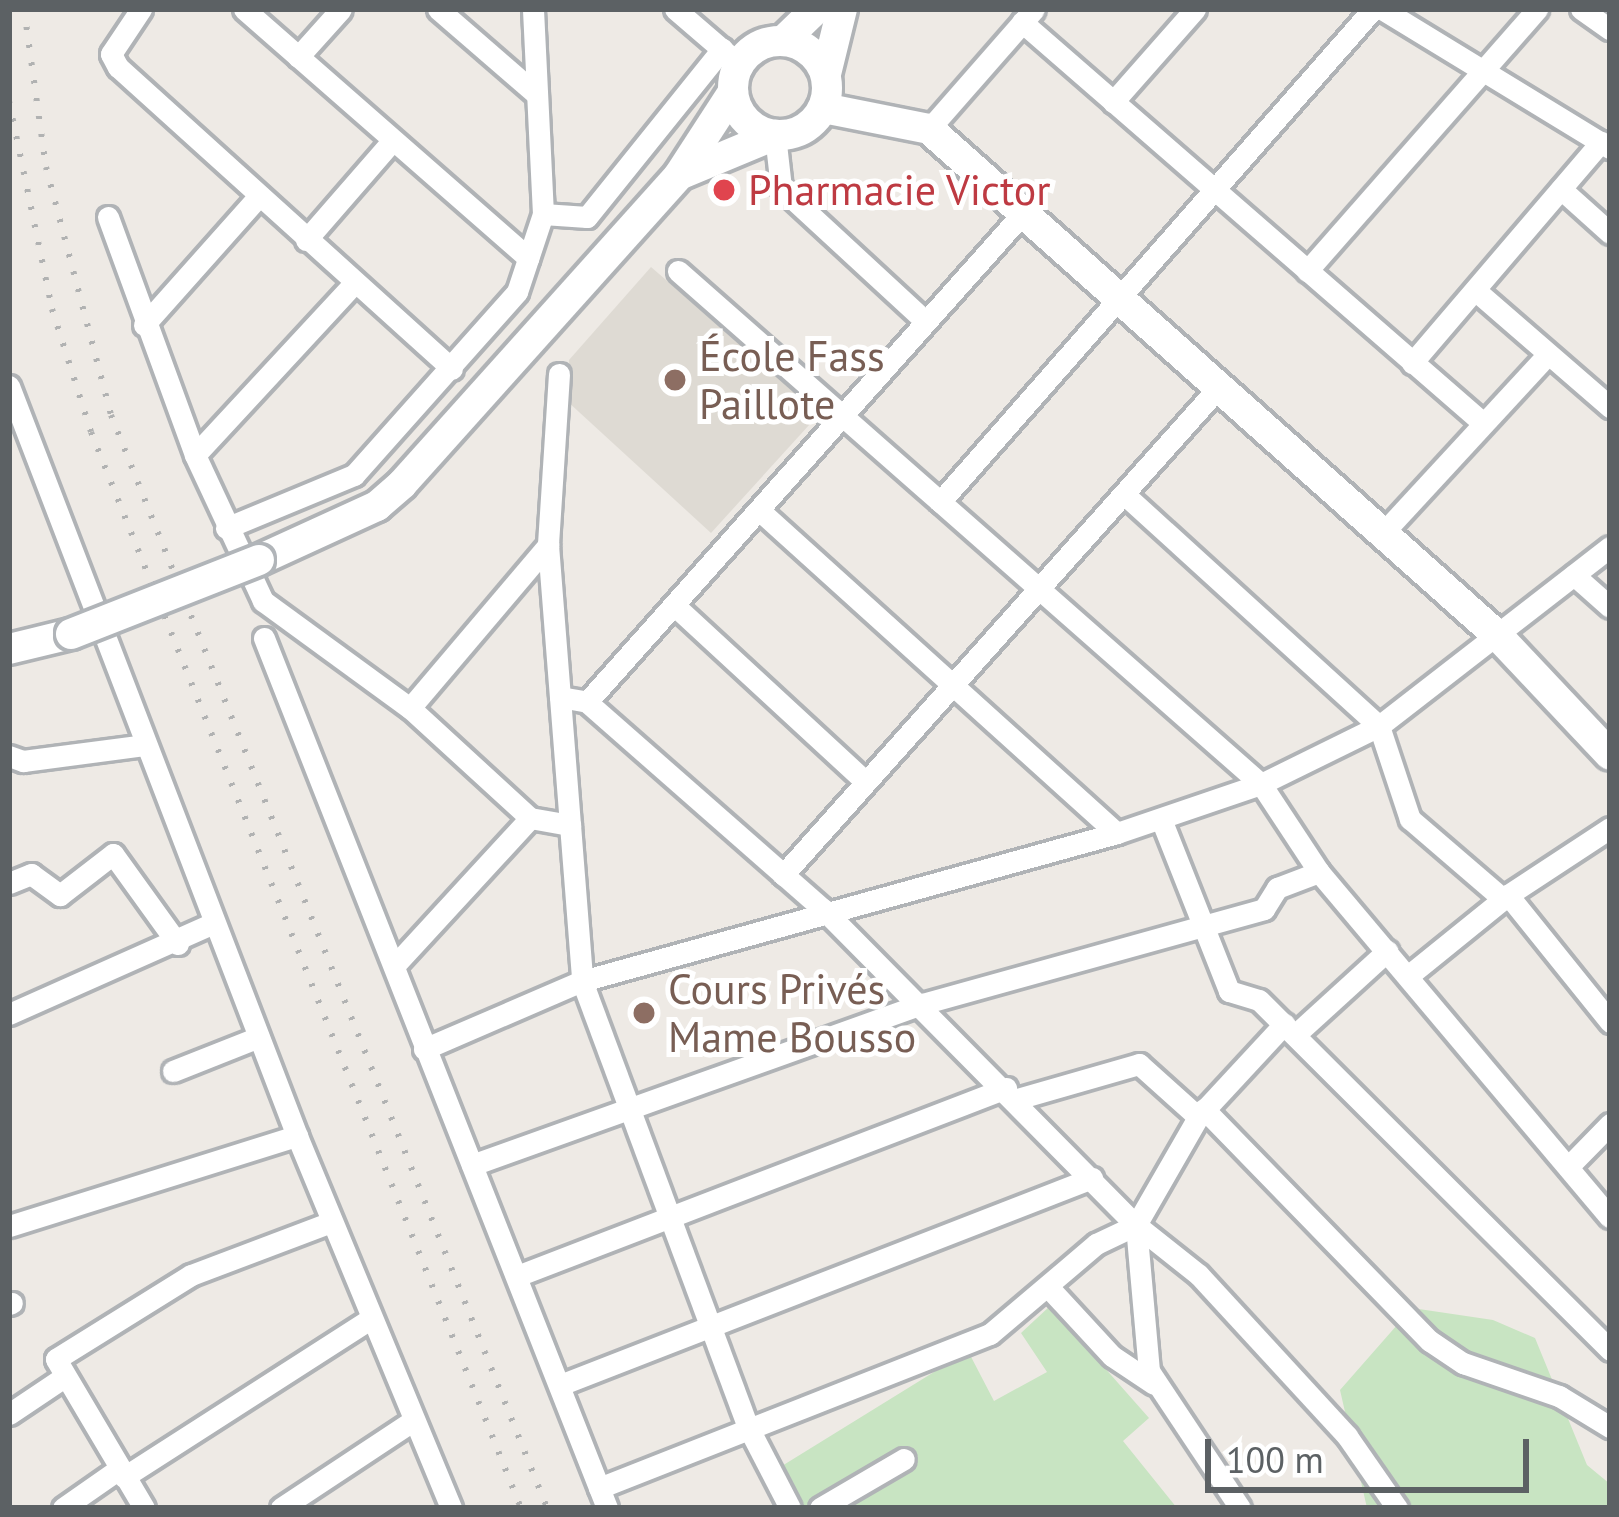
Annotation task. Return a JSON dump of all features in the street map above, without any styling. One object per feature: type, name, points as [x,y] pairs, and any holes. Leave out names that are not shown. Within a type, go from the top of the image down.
[{"type":"street","points":[[141,9],[111,54],[118,67],[452,369]]},
{"type":"street","points":[[244,9],[528,258]]},
{"type":"street","points":[[298,57],[341,9]]},
{"type":"street","points":[[438,9],[536,94]]},
{"type":"street","points":[[226,528],[354,475],[517,292],[543,214],[533,9]]},
{"type":"street","points":[[675,9],[731,68],[745,119],[775,135]]},
{"type":"street","points":[[543,214],[587,217],[731,68],[754,48],[784,40],[816,9]]},
{"type":"street","points":[[679,176],[808,126],[823,108],[842,9]]},
{"type":"street","points":[[1113,101],[1195,9]]},
{"type":"street","points":[[940,502],[1378,9],[1605,145],[1412,363]]},
{"type":"street","points":[[1306,271],[1486,73],[1537,9]]},
{"type":"street","points":[[1581,9],[1610,29]]},
{"type":"street","points":[[928,129],[1028,15],[1113,101],[1484,423]]},
{"type":"street","points":[[784,40],[814,54],[826,74]]},
{"type":"street","points":[[9,649],[71,634],[259,560],[376,506],[402,484],[679,176],[731,68]]},
{"type":"street","points":[[823,108],[928,129],[1498,636],[1610,755]]},
{"type":"street","points":[[775,135],[781,188],[926,322]]},
{"type":"street","points":[[306,240],[392,141]]},
{"type":"street","points":[[1562,189],[1610,232]]},
{"type":"street","points":[[144,325],[258,197]]},
{"type":"street","points":[[587,702],[1023,214]]},
{"type":"street","points":[[108,218],[195,455],[263,601],[410,708],[530,818],[570,825]]},
{"type":"street","points":[[678,271],[1261,784],[1318,872],[1610,1217]]},
{"type":"street","points":[[195,455],[354,283]]},
{"type":"street","points":[[1475,290],[1610,407]]},
{"type":"street","points":[[1383,533],[1548,354]]},
{"type":"street","points":[[559,374],[548,545],[582,981],[747,1426],[790,1508]]},
{"type":"street","points":[[9,386],[17,449],[143,745],[370,1319],[451,1508]]},
{"type":"street","points":[[783,875],[1219,388]]},
{"type":"street","points":[[1124,494],[1379,726],[1411,819],[1505,897],[1610,1022]]},
{"type":"street","points":[[759,510],[1117,833]]},
{"type":"street","points":[[410,708],[548,545]]},
{"type":"street","points":[[424,1049],[582,981],[823,909],[1117,833],[1261,784],[1379,726],[1610,547]]},
{"type":"street","points":[[1574,575],[1610,607]]},
{"type":"street","points":[[674,605],[866,782]]},
{"type":"street","points":[[263,638],[603,1498],[747,1426],[990,1334],[1050,1289],[1096,1244],[1136,1225],[1201,1113],[1289,1030],[1387,950]]},
{"type":"street","points":[[560,697],[587,702],[823,909],[922,1004],[1136,1225],[1199,1275],[1310,1394],[1397,1508]]},
{"type":"street","points":[[14,762],[143,745]]},
{"type":"street","points":[[394,966],[530,818]]},
{"type":"street","points":[[1161,818],[1228,991],[1258,1000],[1538,1287],[1610,1350]]},
{"type":"street","points":[[1408,976],[1505,897],[1610,827]]},
{"type":"street","points":[[9,883],[31,874],[59,895],[113,854],[178,944]]},
{"type":"street","points":[[472,1165],[628,1104],[922,1004],[1264,909],[1277,888],[1318,872]]},
{"type":"street","points":[[9,1014],[178,944],[213,923]]},
{"type":"street","points":[[172,1071],[259,1037]]},
{"type":"street","points":[[517,1276],[1012,1094],[1139,1064],[1201,1113],[1430,1341],[1463,1364],[1559,1396],[1610,1427]]},
{"type":"street","points":[[1568,1167],[1610,1124]]},
{"type":"street","points":[[9,1226],[297,1136]]},
{"type":"street","points":[[560,1385],[1092,1178]]},
{"type":"street","points":[[144,1508],[56,1359],[144,1300],[331,1222]]},
{"type":"street","points":[[1136,1225],[1154,1384]]},
{"type":"street","points":[[1050,1289],[1112,1356],[1154,1384],[1240,1508]]},
{"type":"street","points":[[63,1508],[370,1319]]},
{"type":"street","points":[[9,1414],[64,1377]]},
{"type":"street","points":[[281,1508],[414,1420]]},
{"type":"street","points":[[820,1508],[904,1459]]},
{"type":"shaded area","name":"École Fass Paillote","points":[[651,267],[820,413],[711,533],[567,401],[569,360]]},
{"type":"green space","points":[[1050,1306],[1149,1418],[1123,1441],[1177,1508],[798,1508],[777,1469],[968,1351],[994,1401],[1047,1372],[1021,1333]]},
{"type":"green space","points":[[1412,1308],[1493,1320],[1535,1338],[1587,1465],[1610,1484],[1610,1508],[1367,1508],[1340,1390]]},
{"type":"railway","points":[[24,9],[46,167],[111,415],[547,1508]]},
{"type":"railway","points":[[9,101],[52,309],[91,432],[521,1508]]},
{"type":"place","name":"Pharmacie Victor","points":[[724,190]]},
{"type":"place","name":"École Fass Paillote","points":[[675,380]]},
{"type":"place","name":"Cours Privés Mame Bousso","points":[[644,1013]]}]
